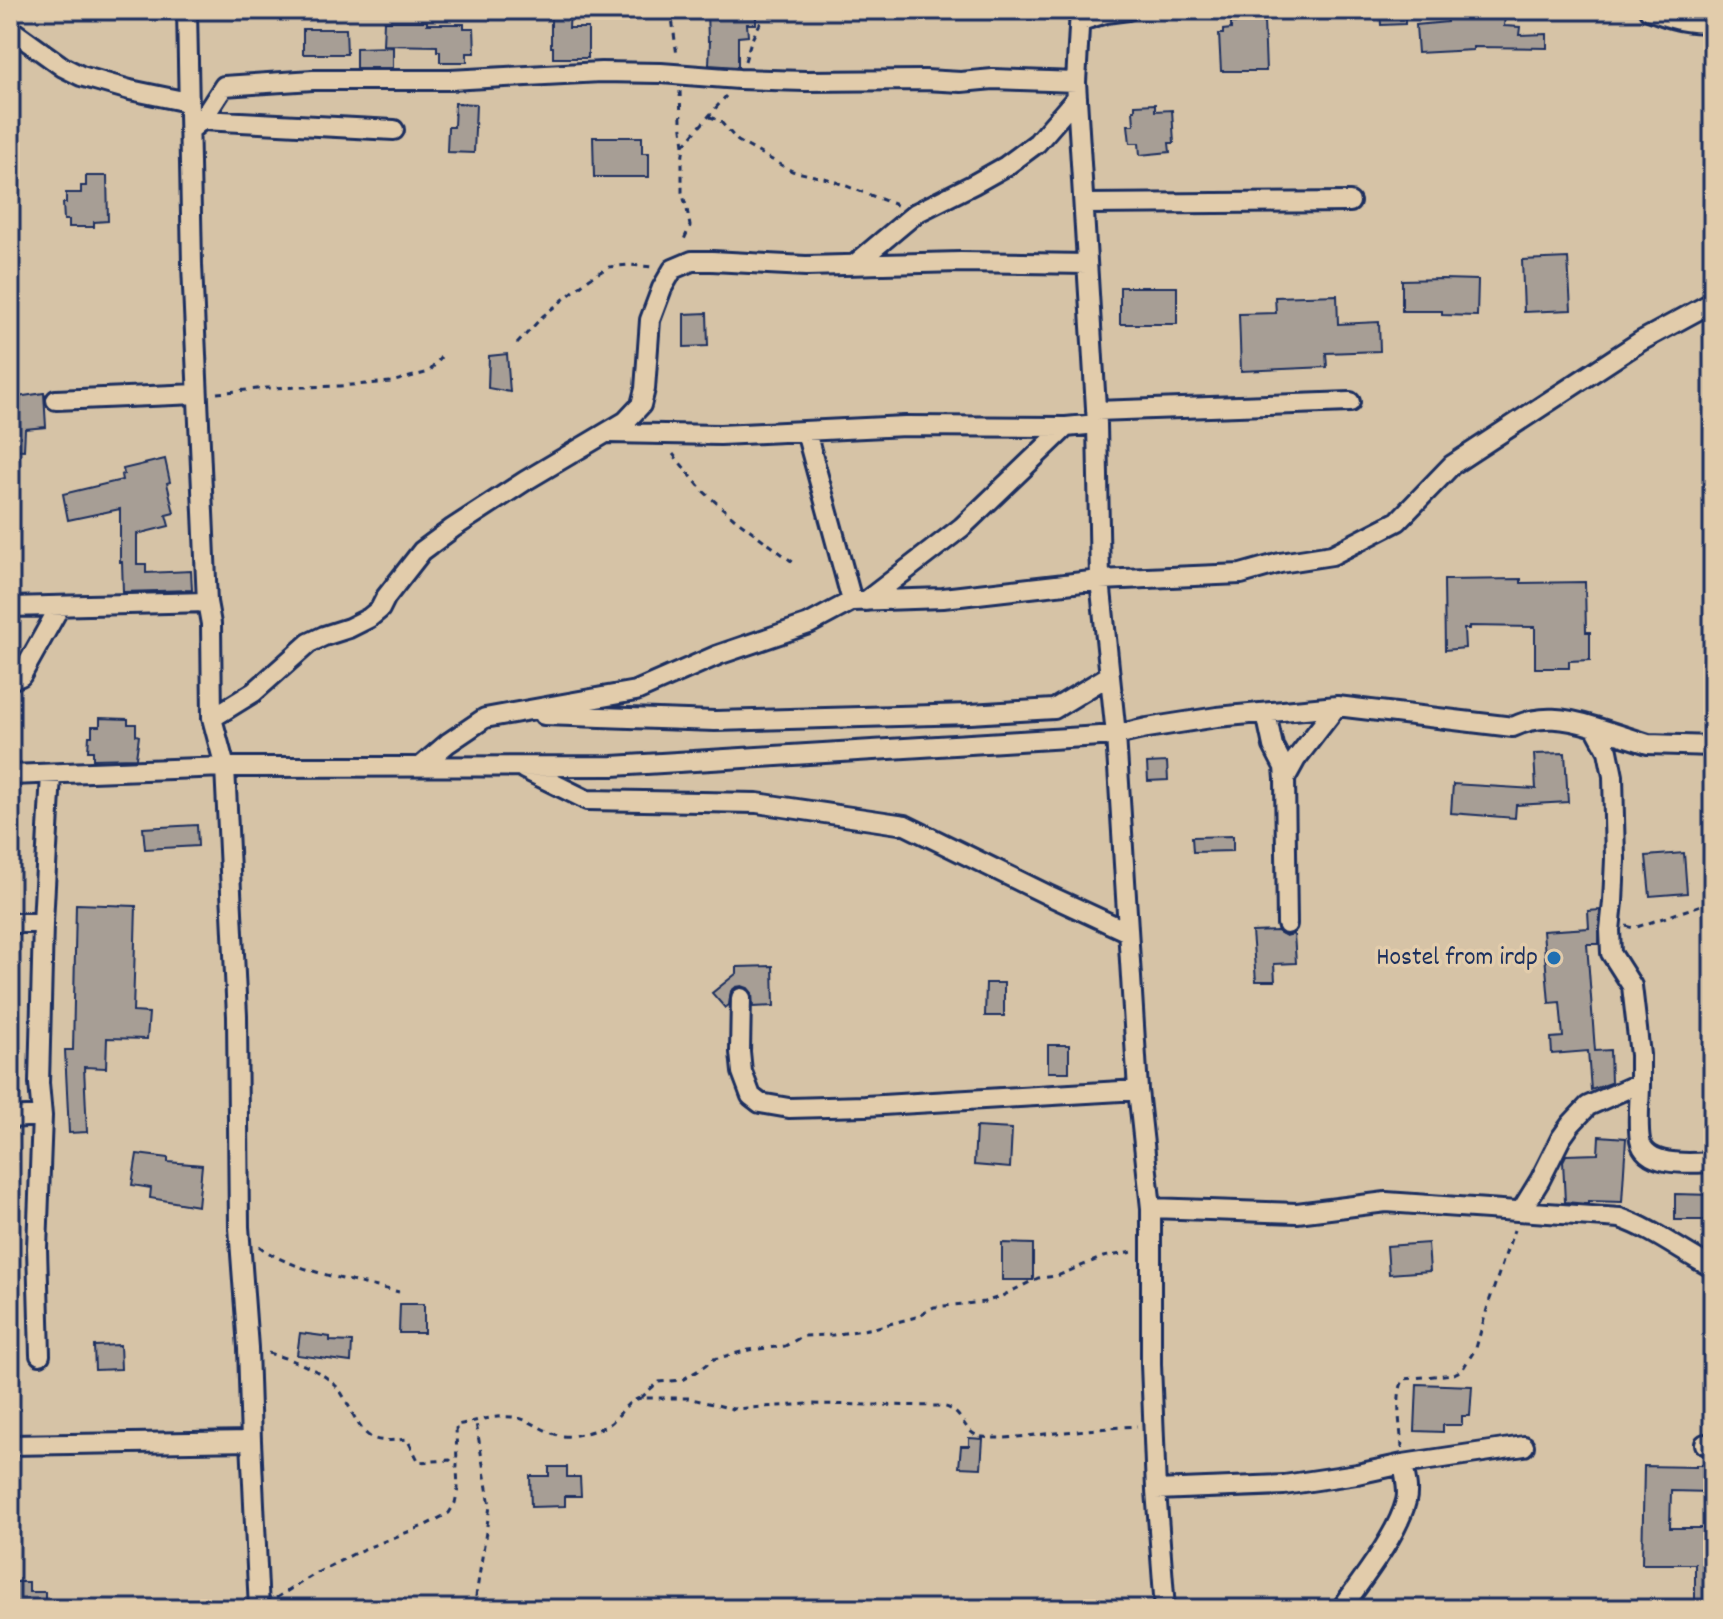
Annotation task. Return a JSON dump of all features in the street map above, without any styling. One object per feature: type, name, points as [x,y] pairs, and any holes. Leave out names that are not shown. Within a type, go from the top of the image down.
[{"type":"street","points":[[187,10],[188,102],[195,125],[197,394],[207,602],[211,624],[212,718],[225,767],[237,1016],[239,1227],[251,1441],[265,1605]]},
{"type":"street","points":[[1128,10],[1080,15],[1076,90],[1097,418],[1100,580],[1116,735],[1138,1090],[1151,1208],[1153,1425],[1165,1609]]},
{"type":"street","points":[[1649,10],[1676,21],[1713,23]]},
{"type":"street","points":[[10,29],[63,67],[81,76],[188,102]]},
{"type":"street","points":[[195,125],[224,86],[313,80],[450,80],[601,72],[805,81],[961,82],[993,79],[1076,90]]},
{"type":"street","points":[[854,265],[916,213],[1006,166],[1037,143],[1076,90]]},
{"type":"street","points":[[195,125],[394,130]]},
{"type":"street","points":[[1084,204],[1350,202]]},
{"type":"street","points":[[212,718],[254,692],[309,643],[369,618],[380,609],[422,551],[453,528],[626,421],[641,405],[650,320],[673,269],[692,261],[806,266],[960,262],[1087,264]]},
{"type":"street","points":[[859,601],[943,598],[1100,580],[1241,574],[1280,563],[1332,555],[1398,521],[1452,465],[1641,341],[1713,302]]},
{"type":"street","points":[[56,400],[197,394]]},
{"type":"street","points":[[605,433],[720,435],[905,426],[1066,427],[1097,418],[1350,402]]},
{"type":"street","points":[[420,767],[485,718],[636,691],[718,655],[809,624],[859,601],[962,527],[1066,427]]},
{"type":"street","points":[[806,432],[859,601]]},
{"type":"street","points":[[10,607],[207,602]]},
{"type":"street","points":[[10,680],[21,676],[60,606]]},
{"type":"street","points":[[509,714],[715,721],[1054,709],[1110,675]]},
{"type":"street","points":[[1285,779],[1296,759],[1337,706]]},
{"type":"street","points":[[10,775],[225,767],[613,766],[1116,735],[1217,717],[1337,706],[1513,727],[1529,720],[1570,720],[1648,744],[1713,746]]},
{"type":"street","points":[[1266,713],[1273,746],[1284,767],[1287,924]]},
{"type":"street","points":[[1595,727],[1608,751],[1613,776],[1615,859],[1611,953],[1632,986],[1640,1055],[1640,1144],[1650,1157],[1671,1162],[1713,1162]]},
{"type":"street","points":[[519,766],[587,800],[757,803],[905,825],[1128,932]]},
{"type":"street","points":[[40,1355],[37,1248],[42,1116],[39,1083],[51,774]]},
{"type":"street","points":[[10,923],[43,923]]},
{"type":"street","points":[[741,998],[742,1072],[751,1096],[760,1103],[789,1108],[819,1107],[1138,1090]]},
{"type":"street","points":[[1521,1211],[1571,1124],[1588,1106],[1640,1083]]},
{"type":"street","points":[[10,1118],[42,1116]]},
{"type":"street","points":[[1151,1208],[1297,1213],[1386,1202],[1620,1218],[1639,1224],[1713,1268]]},
{"type":"street","points":[[10,1445],[251,1441]]},
{"type":"street","points":[[1156,1490],[1284,1485],[1524,1446]]},
{"type":"street","points":[[1341,1609],[1381,1551],[1399,1518],[1407,1499],[1403,1464]]},
{"type":"path","points":[[517,344],[543,316],[590,278],[609,267],[629,265],[673,269],[690,226],[682,192],[684,145],[671,10]]},
{"type":"path","points":[[684,145],[739,79],[751,41],[767,10]]},
{"type":"path","points":[[710,117],[719,120],[738,141],[792,171],[828,179],[916,213]]},
{"type":"path","points":[[197,394],[391,382],[429,372],[441,357]]},
{"type":"path","points":[[658,433],[703,491],[794,563]]},
{"type":"path","points":[[1610,923],[1634,928],[1713,901]]},
{"type":"path","points":[[1403,1464],[1399,1400],[1401,1382],[1462,1370],[1476,1348],[1521,1211]]},
{"type":"path","points":[[239,1227],[272,1256],[304,1268],[399,1292]]},
{"type":"path","points":[[641,1398],[658,1382],[682,1380],[714,1359],[727,1355],[779,1348],[803,1336],[874,1328],[916,1317],[934,1307],[984,1302],[1038,1278],[1057,1276],[1103,1257],[1152,1250]]},
{"type":"path","points":[[248,1348],[286,1358],[333,1383],[356,1420],[371,1437],[379,1440],[407,1439],[419,1462],[450,1460],[457,1467]]},
{"type":"path","points":[[265,1605],[359,1551],[449,1513],[458,1489],[456,1425],[493,1417],[514,1417],[555,1436],[574,1436],[609,1425],[627,1404],[637,1398],[688,1398],[733,1409],[809,1404],[951,1407],[971,1432],[983,1437],[1006,1438],[1153,1425]]},
{"type":"path","points":[[474,1609],[490,1506],[476,1422]]},
{"type":"building","points":[[551,10],[570,10],[569,28],[588,28],[588,58],[553,58]]},
{"type":"building","points":[[707,10],[756,10],[756,24],[747,24],[748,36],[738,37],[738,67],[709,65]]},
{"type":"building","points":[[1380,10],[1405,10],[1405,24],[1381,25]]},
{"type":"building","points":[[1488,15],[1505,16],[1504,26],[1520,27],[1519,35],[1547,34],[1547,48],[1473,47],[1473,50],[1418,53],[1416,25]]},
{"type":"building","points":[[384,21],[464,24],[464,28],[474,28],[475,53],[467,53],[467,62],[440,62],[437,46],[383,45]]},
{"type":"building","points":[[1264,21],[1266,71],[1221,71],[1219,34],[1231,29],[1231,23]]},
{"type":"building","points":[[303,29],[346,29],[347,54],[303,54]]},
{"type":"building","points":[[393,47],[393,68],[356,68],[356,48]]},
{"type":"building","points":[[455,103],[476,104],[474,153],[447,152],[448,127],[454,127]]},
{"type":"building","points":[[1155,104],[1155,111],[1172,110],[1174,143],[1169,143],[1170,152],[1140,155],[1139,143],[1130,143],[1128,125],[1134,125],[1135,105]]},
{"type":"building","points":[[593,137],[642,137],[642,153],[649,153],[649,177],[594,177]]},
{"type":"building","points":[[86,176],[107,176],[108,221],[94,222],[94,227],[69,227],[69,220],[64,220],[66,193],[81,193],[81,186],[86,186]]},
{"type":"building","points":[[1568,258],[1571,310],[1524,312],[1522,260]]},
{"type":"building","points":[[1402,280],[1478,280],[1477,316],[1442,315],[1442,311],[1402,311]]},
{"type":"building","points":[[1120,287],[1177,287],[1177,324],[1120,324]]},
{"type":"building","points":[[1337,295],[1338,324],[1379,322],[1380,351],[1326,353],[1327,367],[1241,371],[1239,314],[1276,313],[1275,297]]},
{"type":"building","points":[[707,313],[708,346],[684,347],[684,314]]},
{"type":"building","points":[[507,354],[510,392],[488,388],[489,356]]},
{"type":"building","points":[[44,393],[46,427],[25,429],[24,450],[10,449],[10,398]]},
{"type":"building","points":[[165,459],[174,513],[166,515],[169,526],[137,534],[137,564],[146,564],[146,573],[191,571],[192,590],[123,592],[120,509],[68,520],[63,494],[122,480],[123,469]]},
{"type":"building","points":[[1521,579],[1521,583],[1585,582],[1590,660],[1569,661],[1569,668],[1535,668],[1535,627],[1469,626],[1469,629],[1464,629],[1465,648],[1445,650],[1444,580]]},
{"type":"building","points":[[100,718],[128,719],[128,724],[136,724],[136,735],[139,736],[136,758],[93,759],[93,751],[88,751],[89,736],[92,736],[92,726],[100,726]]},
{"type":"building","points":[[1565,753],[1568,802],[1516,805],[1515,818],[1451,813],[1453,784],[1536,789],[1534,754]]},
{"type":"building","points":[[1167,762],[1168,780],[1148,781],[1147,763]]},
{"type":"building","points":[[197,825],[198,846],[145,849],[143,828]]},
{"type":"building","points":[[1233,836],[1233,851],[1193,852],[1192,837]]},
{"type":"building","points":[[1684,853],[1687,893],[1650,896],[1646,856]]},
{"type":"building","points":[[76,904],[136,906],[133,1012],[149,1013],[147,1039],[107,1038],[106,1068],[84,1067],[87,1132],[69,1133],[65,1050],[73,1050]]},
{"type":"building","points":[[1600,910],[1599,944],[1587,944],[1595,1051],[1610,1050],[1611,1083],[1591,1090],[1588,1051],[1552,1054],[1551,1038],[1563,1037],[1560,1002],[1549,1003],[1543,931],[1589,928],[1588,911]]},
{"type":"building","points":[[1277,931],[1286,936],[1294,934],[1296,963],[1274,964],[1275,981],[1256,981],[1252,932]]},
{"type":"building","points":[[773,966],[774,1006],[753,1007],[752,993],[742,986],[731,991],[729,1005],[725,1008],[712,993],[737,973],[737,967]]},
{"type":"building","points":[[986,983],[1004,983],[1004,1016],[985,1016]]},
{"type":"building","points":[[1048,1045],[1069,1045],[1069,1072],[1048,1072]]},
{"type":"building","points":[[976,1127],[1012,1129],[1010,1168],[974,1165]]},
{"type":"building","points":[[1599,1136],[1626,1138],[1622,1202],[1565,1202],[1563,1161],[1566,1155],[1598,1154]]},
{"type":"building","points":[[137,1154],[168,1158],[168,1162],[202,1165],[198,1206],[150,1198],[151,1188],[132,1185]]},
{"type":"building","points":[[1675,1194],[1713,1195],[1713,1220],[1675,1220]]},
{"type":"building","points":[[1002,1243],[1033,1244],[1033,1280],[1002,1280]]},
{"type":"building","points":[[1428,1243],[1430,1271],[1389,1274],[1387,1246]]},
{"type":"building","points":[[400,1304],[424,1304],[424,1333],[399,1333]]},
{"type":"building","points":[[300,1333],[330,1337],[330,1341],[352,1342],[351,1362],[297,1355]]},
{"type":"building","points":[[120,1345],[121,1369],[95,1370],[94,1346]]},
{"type":"building","points":[[1417,1384],[1472,1386],[1470,1416],[1462,1416],[1462,1425],[1443,1425],[1443,1432],[1415,1431]]},
{"type":"building","points":[[969,1438],[983,1439],[981,1468],[959,1467],[961,1446],[969,1446]]},
{"type":"building","points":[[1711,1465],[1711,1492],[1671,1491],[1670,1528],[1710,1528],[1713,1609],[1695,1609],[1695,1564],[1642,1564],[1644,1466]]},
{"type":"building","points":[[549,1467],[567,1467],[567,1477],[580,1477],[581,1496],[565,1496],[565,1506],[531,1507],[530,1476],[549,1476]]},
{"type":"building","points":[[14,1582],[29,1582],[29,1592],[45,1592],[45,1608],[13,1607]]},
{"type":"place","name":"Hostel from irdp","points":[[1554,958]]}]
